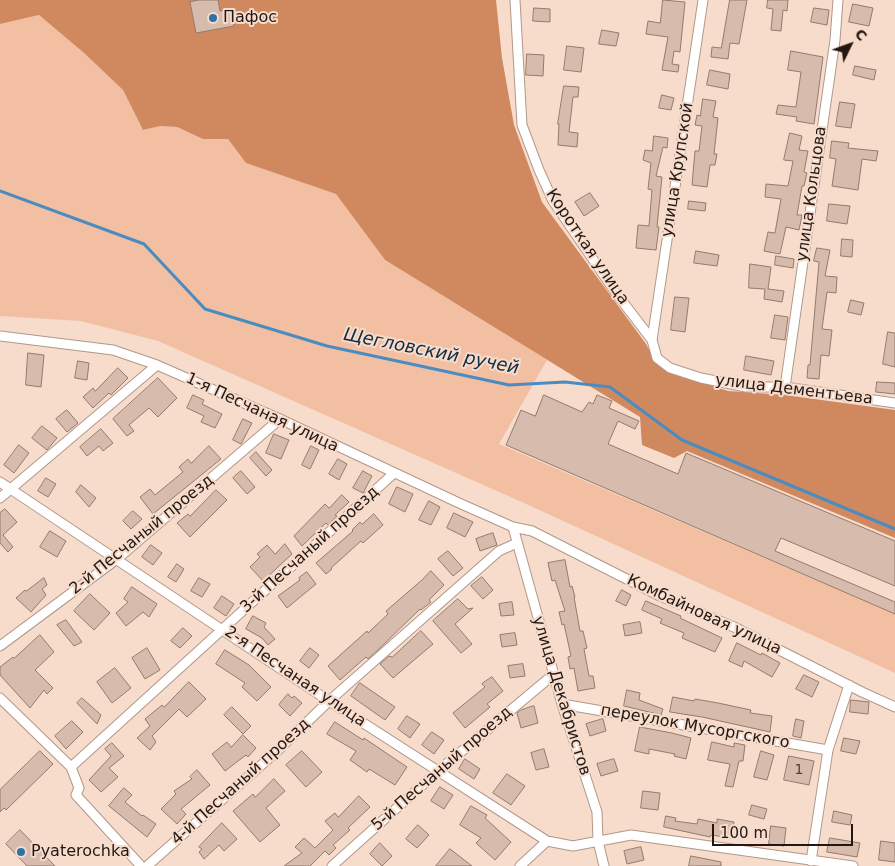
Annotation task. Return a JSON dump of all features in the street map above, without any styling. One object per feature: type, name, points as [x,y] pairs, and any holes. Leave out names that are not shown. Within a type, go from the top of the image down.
[{"type":"street","name":"Короткая улица","points":[[515,0],[522,125],[539,170],[553,200],[616,293],[652,340]]},
{"type":"street","name":"улица Крупской","points":[[652,340],[703,0]]},
{"type":"street","name":"улица Кольцова","points":[[785,387],[835,40],[838,0]]},
{"type":"street","name":"1-я Песчаная улица","points":[[0,336],[113,350],[157,365],[280,419],[393,474],[513,527]]},
{"type":"street","name":"улица Дементьева","points":[[652,340],[657,358],[670,368],[701,378],[746,387],[785,387],[895,403]]},
{"type":"street","points":[[0,498],[157,365]]},
{"type":"street","name":"2-й Песчаный проезд","points":[[0,646],[117,559],[280,419]]},
{"type":"street","name":"3-й Песчаный проезд","points":[[72,767],[393,474]]},
{"type":"street","name":"2-я Песчаная улица","points":[[0,482],[438,772],[547,841],[573,846],[631,835],[853,866]]},
{"type":"street","name":"улица Декабристов","points":[[513,527],[562,704],[596,812],[598,841],[604,866]]},
{"type":"street","name":"Комбайновая улица","points":[[513,527],[532,531],[660,596],[734,627],[895,707]]},
{"type":"street","name":"4-й Песчаный проезд","points":[[147,866],[276,753],[330,701],[499,551],[517,543]]},
{"type":"street","name":"5-й Песчаный проезд","points":[[332,866],[438,772],[554,674]]},
{"type":"street","points":[[811,861],[828,750],[849,685]]},
{"type":"street","points":[[0,698],[72,767],[79,788],[76,795],[141,866]]},
{"type":"street","name":"переулок Мусоргского","points":[[562,704],[828,750]]},
{"type":"street","points":[[520,866],[547,841]]},
{"type":"shaded area","points":[[0,0],[496,0],[502,58],[514,125],[542,202],[646,344],[653,357],[679,375],[728,391],[785,395],[895,410],[895,538],[687,451],[674,458],[642,445],[640,417],[385,260],[336,194],[246,163],[228,139],[203,139],[177,127],[160,126],[143,130],[123,90],[84,53],[39,15],[0,24]]},
{"type":"shaded area","points":[[39,15],[84,53],[123,90],[143,130],[160,126],[177,127],[203,139],[228,139],[247,163],[336,194],[385,260],[547,360],[499,444],[895,614],[895,673],[524,503],[158,341],[81,321],[0,316],[0,24]]},
{"type":"building","name":"Пафос","points":[[218,0],[220,11],[231,9],[234,26],[196,33],[190,2]]},
{"type":"building","points":[[663,0],[685,2],[680,52],[674,51],[672,64],[679,65],[678,72],[662,70],[668,37],[646,34],[648,21],[660,23]]},
{"type":"building","points":[[730,0],[747,0],[739,44],[730,43],[728,59],[711,57],[712,47],[721,48]]},
{"type":"building","points":[[768,0],[788,0],[787,11],[783,10],[781,31],[771,30],[773,9],[767,8]]},
{"type":"building","points":[[853,4],[873,8],[869,26],[849,22]]},
{"type":"building","points":[[534,8],[550,9],[550,22],[533,21]]},
{"type":"building","points":[[814,8],[829,10],[827,25],[811,22]]},
{"type":"building","points":[[602,30],[619,33],[616,46],[599,44]]},
{"type":"building","points":[[567,46],[584,48],[581,72],[564,70]]},
{"type":"building","points":[[791,51],[823,57],[814,124],[796,121],[797,117],[776,114],[778,105],[796,107],[801,72],[788,70]]},
{"type":"building","points":[[527,54],[544,55],[543,76],[526,75]]},
{"type":"building","points":[[855,66],[876,70],[874,80],[853,75]]},
{"type":"building","points":[[710,70],[730,74],[728,89],[707,85]]},
{"type":"building","points":[[564,86],[579,87],[578,97],[573,97],[569,132],[578,133],[577,147],[558,145],[558,124]]},
{"type":"building","points":[[662,95],[674,98],[671,110],[659,108]]},
{"type":"building","points":[[703,99],[716,101],[713,117],[718,118],[714,154],[717,154],[715,165],[710,165],[707,187],[692,185],[695,151],[699,151],[702,126],[695,125],[697,115],[700,116]]},
{"type":"building","points":[[840,102],[855,104],[851,128],[836,126]]},
{"type":"building","points":[[790,133],[802,136],[799,150],[808,151],[804,172],[807,173],[804,186],[802,186],[797,215],[802,215],[799,230],[786,227],[780,254],[764,251],[768,232],[775,233],[781,199],[765,197],[766,184],[788,186],[793,161],[784,160]]},
{"type":"building","points":[[654,136],[668,138],[667,148],[663,147],[656,176],[662,177],[656,250],[636,248],[638,225],[649,226],[652,190],[648,189],[651,163],[643,160],[645,150],[652,151]]},
{"type":"building","points":[[832,141],[849,143],[848,148],[878,151],[876,161],[862,159],[858,190],[832,186],[836,159],[830,158]]},
{"type":"building","points":[[590,193],[599,206],[584,216],[575,202]]},
{"type":"building","points":[[689,201],[706,203],[705,211],[688,209]]},
{"type":"building","points":[[829,204],[850,206],[847,224],[827,221]]},
{"type":"building","points":[[842,239],[853,240],[852,257],[841,256]]},
{"type":"building","points":[[817,248],[830,250],[825,276],[837,277],[836,293],[827,292],[822,329],[832,330],[829,356],[821,355],[819,379],[807,378],[808,365],[810,365],[819,262],[814,261]]},
{"type":"building","points":[[696,251],[719,255],[717,266],[694,263]]},
{"type":"building","points":[[776,256],[794,259],[793,268],[775,265]]},
{"type":"building","points":[[750,264],[771,267],[768,289],[784,291],[782,302],[764,299],[765,289],[749,288]]},
{"type":"building","points":[[675,297],[689,298],[685,332],[671,330]]},
{"type":"building","points":[[851,300],[864,303],[861,315],[848,312]]},
{"type":"building","points":[[775,315],[788,317],[785,340],[771,338]]},
{"type":"building","points":[[888,332],[895,333],[895,367],[883,364]]},
{"type":"building","points":[[28,353],[44,355],[41,387],[26,385]]},
{"type":"building","points":[[746,356],[774,361],[771,375],[744,370]]},
{"type":"building","points":[[78,361],[89,363],[87,380],[75,378]]},
{"type":"building","points":[[118,368],[128,378],[111,395],[109,393],[93,408],[83,397],[93,388],[95,391]]},
{"type":"building","points":[[158,378],[177,398],[158,417],[149,408],[129,425],[134,431],[127,436],[113,419]]},
{"type":"building","points":[[877,382],[895,383],[895,394],[876,392]]},
{"type":"building","points":[[193,395],[204,400],[202,404],[222,414],[215,428],[201,422],[204,416],[187,408]]},
{"type":"building","points":[[544,395],[582,412],[589,402],[593,404],[597,395],[612,401],[609,408],[639,421],[635,429],[618,421],[608,444],[678,474],[686,453],[895,541],[895,586],[781,538],[775,551],[895,602],[895,614],[506,445],[521,410],[535,416]]},
{"type":"building","points":[[67,410],[78,423],[67,432],[56,419]]},
{"type":"building","points":[[243,419],[252,423],[241,444],[233,440]]},
{"type":"building","points":[[42,426],[57,438],[47,450],[32,438]]},
{"type":"building","points":[[101,429],[113,443],[103,451],[99,446],[87,456],[80,447]]},
{"type":"building","points":[[274,434],[289,440],[281,459],[266,453]]},
{"type":"building","points":[[19,445],[29,453],[14,473],[4,465]]},
{"type":"building","points":[[209,446],[221,459],[153,514],[140,497],[150,489],[155,495],[183,472],[179,467],[188,459],[191,463]]},
{"type":"building","points":[[311,446],[319,450],[310,469],[302,465]]},
{"type":"building","points":[[256,452],[272,470],[266,476],[250,458]]},
{"type":"building","points":[[338,459],[347,464],[339,480],[329,474]]},
{"type":"building","points":[[241,471],[255,487],[247,494],[233,478]]},
{"type":"building","points":[[363,471],[372,476],[363,493],[353,488]]},
{"type":"building","points":[[46,478],[56,484],[48,497],[38,491]]},
{"type":"building","points":[[81,485],[96,498],[89,507],[76,492]]},
{"type":"building","points":[[397,487],[413,494],[405,512],[389,504]]},
{"type":"building","points":[[216,490],[227,500],[190,537],[177,523],[188,514],[190,516]]},
{"type":"building","points":[[342,495],[349,502],[335,515],[337,516],[328,525],[326,523],[302,546],[294,536],[325,504],[329,508]]},
{"type":"building","points":[[429,501],[440,507],[431,525],[419,520]]},
{"type":"building","points":[[5,509],[17,522],[3,535],[13,547],[8,552],[0,543],[0,513]]},
{"type":"building","points":[[133,511],[142,519],[131,529],[123,521]]},
{"type":"building","points":[[454,513],[473,522],[465,537],[447,528]]},
{"type":"building","points":[[374,514],[383,525],[363,543],[361,541],[326,574],[316,563],[353,531],[360,522],[362,524]]},
{"type":"building","points":[[50,531],[66,541],[57,557],[40,547]]},
{"type":"building","points":[[493,533],[497,545],[480,551],[476,539]]},
{"type":"building","points":[[285,544],[292,554],[263,581],[250,567],[260,557],[257,554],[267,545],[275,554]]},
{"type":"building","points":[[151,545],[162,553],[153,565],[142,557]]},
{"type":"building","points":[[448,551],[463,568],[453,576],[438,559]]},
{"type":"building","points":[[565,560],[570,587],[572,586],[575,597],[580,631],[583,631],[587,648],[584,649],[589,676],[593,676],[595,688],[578,691],[574,668],[570,669],[568,657],[571,656],[564,624],[562,625],[559,612],[565,611],[555,580],[552,581],[548,563]]},
{"type":"building","points":[[177,564],[184,569],[176,582],[168,577]]},
{"type":"building","points":[[431,571],[444,585],[429,600],[431,602],[420,609],[368,659],[366,657],[340,680],[328,666],[367,631],[368,633],[388,614],[386,611]]},
{"type":"building","points":[[307,572],[316,584],[287,608],[278,596],[300,580],[299,578]]},
{"type":"building","points":[[482,577],[493,590],[483,599],[471,586]]},
{"type":"building","points":[[44,578],[47,585],[42,589],[46,595],[31,612],[16,598]]},
{"type":"building","points":[[199,578],[210,584],[202,597],[191,591]]},
{"type":"building","points":[[132,587],[157,604],[149,617],[143,612],[126,626],[116,613],[128,602],[124,599]]},
{"type":"building","points":[[622,590],[631,595],[626,606],[616,601]]},
{"type":"building","points":[[90,594],[110,613],[94,630],[74,611]]},
{"type":"building","points":[[222,596],[234,604],[226,616],[214,608]]},
{"type":"building","points":[[458,599],[468,609],[473,608],[455,624],[472,644],[461,653],[433,621]]},
{"type":"building","points":[[646,601],[681,616],[680,618],[722,638],[715,652],[682,638],[684,633],[660,623],[662,619],[642,610]]},
{"type":"building","points":[[512,602],[514,615],[501,616],[499,604]]},
{"type":"building","points":[[253,616],[266,623],[264,627],[275,639],[268,645],[262,638],[246,629]]},
{"type":"building","points":[[66,620],[82,642],[74,646],[57,625]]},
{"type":"building","points":[[640,622],[642,633],[625,636],[623,625]]},
{"type":"building","points":[[183,628],[192,636],[180,648],[171,641]]},
{"type":"building","points":[[421,631],[433,644],[393,678],[380,664],[389,656],[392,657]]},
{"type":"building","points":[[515,633],[517,645],[502,647],[500,635]]},
{"type":"building","points":[[40,635],[54,652],[35,670],[53,688],[47,694],[44,690],[30,708],[0,675],[0,667],[14,658]]},
{"type":"building","points":[[737,643],[780,663],[772,677],[744,661],[742,667],[729,661]]},
{"type":"building","points":[[147,648],[160,670],[145,679],[132,658]]},
{"type":"building","points":[[310,648],[319,655],[309,668],[300,661]]},
{"type":"building","points":[[225,650],[249,665],[271,687],[257,701],[242,687],[245,683],[216,664]]},
{"type":"building","points":[[523,664],[525,676],[510,678],[508,666]]},
{"type":"building","points":[[115,668],[131,688],[112,703],[97,682]]},
{"type":"building","points":[[804,675],[819,682],[812,697],[796,689]]},
{"type":"building","points":[[492,677],[503,691],[487,704],[490,707],[465,728],[453,713],[485,687],[482,684]]},
{"type":"building","points":[[189,682],[206,699],[187,717],[179,709],[152,736],[156,742],[150,750],[137,738],[150,726],[145,719],[162,705],[164,707]]},
{"type":"building","points":[[360,683],[395,707],[385,720],[351,696]]},
{"type":"building","points":[[627,690],[640,693],[639,700],[663,709],[661,715],[624,706]]},
{"type":"building","points":[[288,694],[292,698],[294,696],[302,703],[290,716],[279,705]]},
{"type":"building","points":[[673,697],[718,703],[751,710],[750,713],[772,716],[770,732],[670,712]]},
{"type":"building","points":[[82,698],[101,715],[97,724],[77,703]]},
{"type":"building","points":[[851,700],[869,702],[868,714],[850,712]]},
{"type":"building","points":[[534,706],[538,723],[521,728],[517,713]]},
{"type":"building","points":[[232,707],[251,726],[243,734],[224,715]]},
{"type":"building","points":[[407,716],[420,724],[410,738],[398,729]]},
{"type":"building","points":[[603,719],[606,731],[590,736],[586,724]]},
{"type":"building","points":[[796,719],[804,721],[801,738],[793,736]]},
{"type":"building","points":[[72,721],[83,732],[66,749],[55,736]]},
{"type":"building","points":[[335,722],[363,740],[364,738],[407,767],[395,785],[369,769],[367,772],[350,760],[356,751],[327,734]]},
{"type":"building","points":[[640,727],[691,738],[686,759],[674,756],[675,754],[649,749],[649,754],[635,751]]},
{"type":"building","points":[[432,732],[444,740],[434,754],[422,745]]},
{"type":"building","points":[[243,735],[256,748],[248,757],[246,755],[225,771],[212,754],[227,742],[231,747]]},
{"type":"building","points":[[844,738],[860,741],[856,754],[841,751]]},
{"type":"building","points":[[712,742],[734,747],[734,743],[745,745],[743,761],[739,761],[733,787],[725,786],[730,764],[708,760]]},
{"type":"building","points":[[112,743],[124,756],[109,768],[118,777],[101,792],[89,780],[111,756],[105,749]]},
{"type":"building","points":[[544,749],[549,767],[536,770],[531,753]]},
{"type":"building","points":[[40,751],[53,764],[6,810],[4,808],[0,812],[0,790]]},
{"type":"building","points":[[302,751],[322,772],[306,787],[286,765]]},
{"type":"building","points":[[761,751],[774,755],[767,780],[754,777]]},
{"type":"building","points":[[789,756],[814,761],[809,785],[784,780]]},
{"type":"building","points":[[465,759],[480,769],[474,779],[459,769]]},
{"type":"building","points":[[614,759],[618,771],[601,776],[597,764]]},
{"type":"building","points":[[197,770],[210,785],[181,809],[186,814],[177,824],[161,809],[176,794],[174,791],[192,779],[190,777]]},
{"type":"building","points":[[507,774],[525,786],[511,805],[493,793]]},
{"type":"building","points":[[274,779],[285,791],[266,808],[280,825],[260,842],[233,811],[253,794],[255,797]]},
{"type":"building","points":[[440,787],[453,795],[444,809],[431,801]]},
{"type":"building","points":[[124,788],[132,795],[125,802],[142,816],[156,824],[147,837],[109,806]]},
{"type":"building","points":[[643,791],[660,793],[658,810],[641,808]]},
{"type":"building","points":[[359,796],[370,807],[348,828],[350,830],[333,845],[336,848],[329,855],[325,851],[310,866],[284,866],[302,853],[295,847],[304,838],[315,848],[333,830],[325,821],[335,813],[338,817]]},
{"type":"building","points":[[752,805],[767,809],[764,819],[749,815]]},
{"type":"building","points":[[471,806],[487,815],[485,818],[511,842],[495,860],[476,843],[481,838],[460,825]]},
{"type":"building","points":[[834,811],[852,815],[850,825],[832,822]]},
{"type":"building","points":[[666,816],[676,818],[675,821],[697,824],[698,819],[717,823],[717,819],[734,822],[732,838],[711,835],[710,837],[664,827]]},
{"type":"building","points":[[222,823],[237,839],[224,851],[219,845],[204,859],[199,852],[202,849],[199,847]]},
{"type":"building","points":[[418,825],[429,835],[417,848],[406,839]]},
{"type":"building","points":[[771,826],[786,828],[784,846],[769,844]]},
{"type":"building","points":[[20,830],[55,866],[27,866],[6,844]]},
{"type":"building","points":[[830,838],[860,843],[857,857],[827,852]]},
{"type":"building","points":[[881,841],[895,843],[895,862],[879,860]]},
{"type":"building","points":[[380,843],[392,856],[382,866],[370,854]]},
{"type":"building","points":[[641,847],[644,860],[627,864],[624,851]]},
{"type":"building","points":[[450,849],[472,866],[436,866]]},
{"type":"building","points":[[691,856],[721,862],[721,866],[689,866]]},
{"type":"waterway","name":"Щегловский ручей","points":[[0,191],[144,244],[205,309],[327,346],[509,385],[565,382],[610,387],[682,440],[895,529]]},
{"type":"place","name":"Пафос","points":[[213,18]]},
{"type":"place","name":"Pyaterochka","points":[[21,852]]}]
